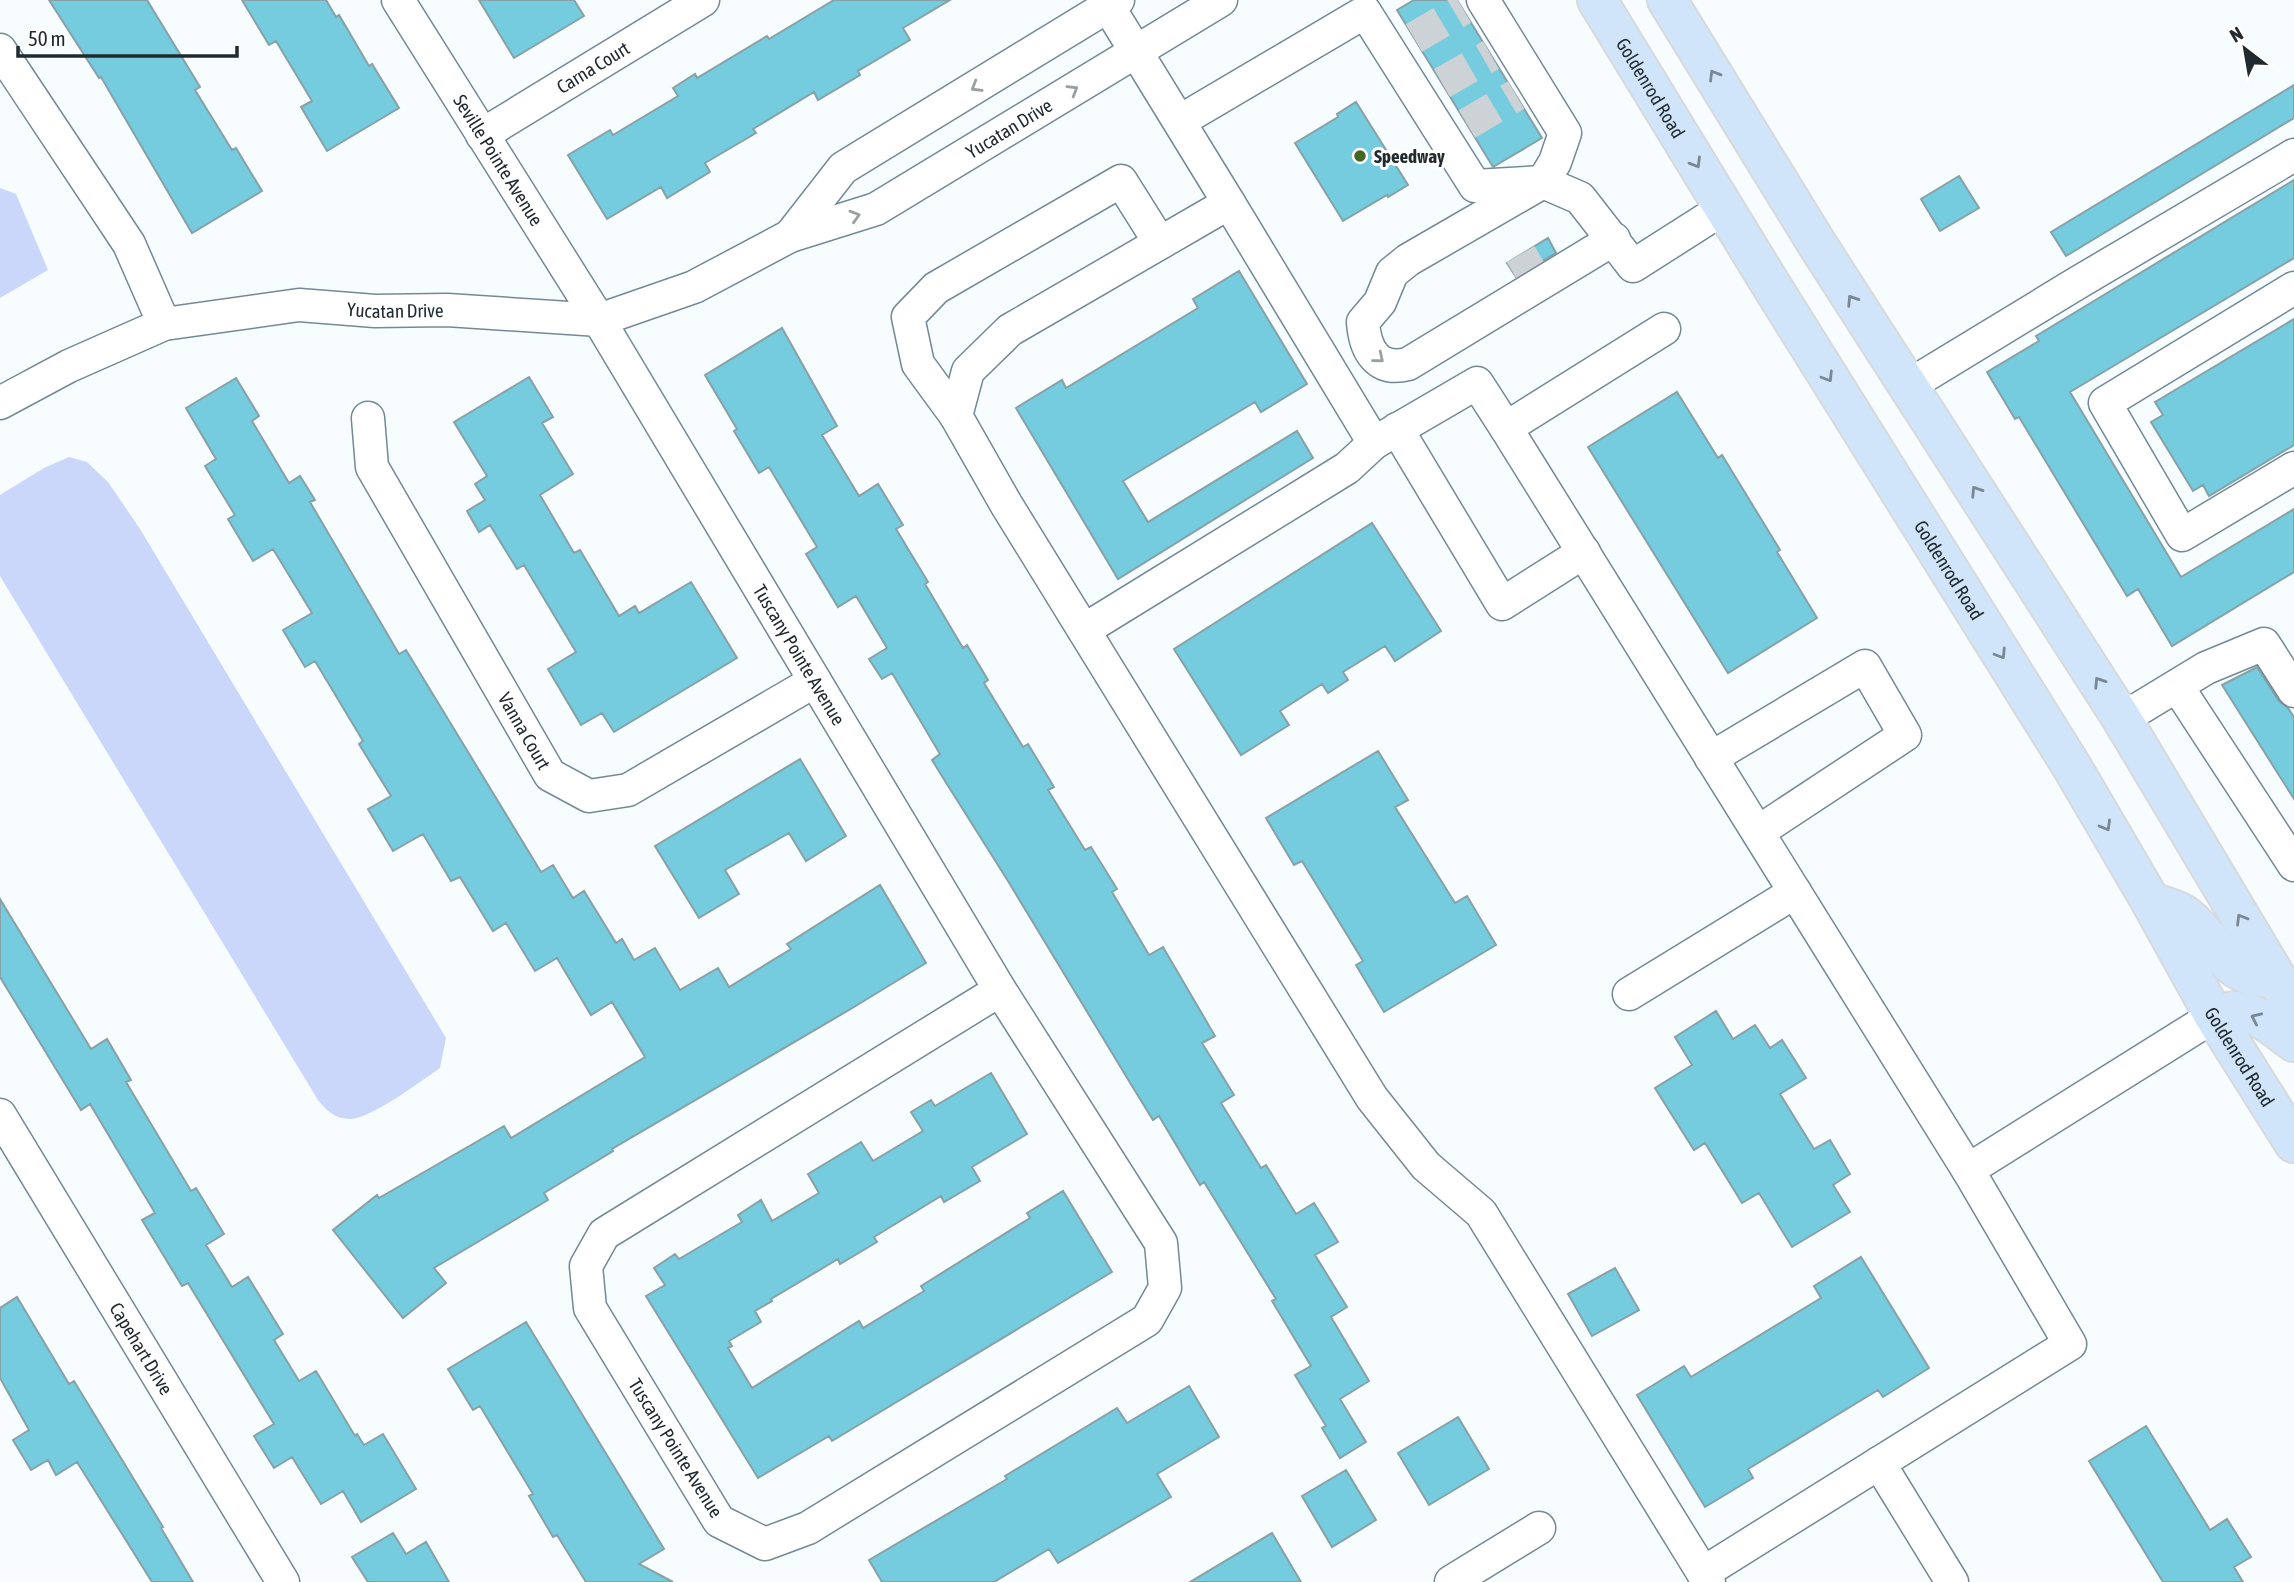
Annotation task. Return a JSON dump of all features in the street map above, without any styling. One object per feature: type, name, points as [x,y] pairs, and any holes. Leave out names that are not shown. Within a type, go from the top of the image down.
[{"type":"main road","name":"Goldenrod Road","points":[[1597,0],[2072,767],[2214,1016],[2294,1143]]},
{"type":"main road","points":[[1667,0],[1817,244],[2122,719],[2288,984]]},
{"type":"main road","points":[[2151,902],[2184,914],[2225,961],[2244,974],[2288,984]]},
{"type":"main road","points":[[2214,1016],[2235,1011],[2250,1014],[2294,1042]]},
{"type":"street","name":"Seville Pointe Avenue","points":[[398,0],[599,320]]},
{"type":"street","name":"Carna Court","points":[[482,135],[703,0]]},
{"type":"street","name":"Yucatan Drive","points":[[0,403],[69,366],[164,324],[299,305],[375,311],[447,310],[599,320],[694,287],[790,236],[876,209],[1221,0]]},
{"type":"street","name":"Yucatan Drive","points":[[790,236],[843,168],[1113,3]]},
{"type":"street","points":[[1113,3],[1137,51],[1229,204],[1502,604],[1584,552]]},
{"type":"street","points":[[1474,3],[1526,90],[1565,132],[1555,162],[1543,182],[1408,260],[1392,273],[1380,302],[1363,322],[1364,337],[1370,352],[1381,363],[1395,368],[1408,365],[1608,232]]},
{"type":"street","points":[[1180,121],[1370,6],[1403,45],[1456,131],[1475,186],[1543,182],[1580,198],[1633,266],[1724,208]]},
{"type":"street","points":[[0,50],[129,244],[164,324]]},
{"type":"street","points":[[1908,386],[2294,155]]},
{"type":"street","points":[[1084,630],[1347,468],[1385,436],[1476,383],[1584,552],[1968,1171],[2070,1344],[1879,1463],[1706,1577],[1481,1213],[1426,1166],[1372,1098],[1006,504],[956,416],[918,364],[908,317],[936,288],[1121,181],[1160,243]]},
{"type":"street","points":[[956,416],[968,371],[1010,330],[1229,204]]},
{"type":"street","points":[[1556,252],[1608,232]]},
{"type":"street","points":[[1433,349],[1449,317],[1516,276]]},
{"type":"street","points":[[2294,288],[2105,403],[2182,535],[2294,468]]},
{"type":"street","name":"Tuscany Pointe Avenue","points":[[599,320],[1000,990],[1161,1243],[1166,1288],[1147,1320],[808,1528],[765,1544],[719,1521],[590,1308],[586,1266],[604,1234],[1000,990]]},
{"type":"street","points":[[1506,428],[1664,329]]},
{"type":"street","name":"Vanna Court","points":[[369,418],[372,467],[550,775],[589,796],[628,790],[815,681]]},
{"type":"street","points":[[2122,719],[2206,668],[2264,644],[2294,691]]},
{"type":"street","points":[[1712,758],[1865,666],[1905,735],[1758,832]]},
{"type":"street","points":[[2177,686],[2294,865]]},
{"type":"street","points":[[1629,994],[1795,892]]},
{"type":"street","points":[[1968,1171],[2214,1016]]},
{"type":"street","name":"Capehart Drive","points":[[0,1115],[283,1582]]},
{"type":"street","points":[[1879,1463],[1952,1582]]},
{"type":"street","points":[[1451,1582],[1538,1528]]},
{"type":"water","points":[[0,188],[16,194],[48,270],[0,298]]},
{"type":"water","points":[[69,457],[87,462],[108,482],[140,529],[446,1038],[440,1068],[370,1113],[350,1119],[335,1116],[318,1100],[0,576],[0,495],[44,468]]},
{"type":"building","points":[[49,0],[147,0],[200,87],[195,90],[232,150],[236,148],[262,191],[192,233],[101,77],[99,78]]},
{"type":"building","points":[[242,0],[326,0],[336,17],[339,15],[369,66],[372,64],[399,108],[327,151],[301,107],[312,101],[276,41],[269,45]]},
{"type":"building","points":[[479,0],[574,0],[584,16],[514,58]]},
{"type":"building","points":[[834,0],[950,0],[903,28],[910,40],[858,71],[860,75],[818,100],[814,92],[753,129],[756,133],[705,163],[710,172],[667,198],[661,187],[607,219],[568,155],[610,130],[613,135],[678,96],[673,88],[695,74],[697,78]]},
{"type":"building","points":[[1414,0],[1457,0],[1542,138],[1493,167],[1397,10]]},
{"type":"building","points":[[2294,85],[2294,118],[2066,256],[2051,232]]},
{"type":"building","points":[[1356,102],[1408,185],[1343,221],[1295,143],[1338,117],[1337,114]]},
{"type":"building","points":[[1959,176],[1979,208],[1940,231],[1921,199]]},
{"type":"building","points":[[2294,180],[2294,258],[2070,392],[2181,577],[2294,509],[2294,572],[2172,646],[2138,589],[2127,596],[2019,417],[2015,419],[1987,372],[2039,341],[2036,336]]},
{"type":"building","points":[[1548,238],[1556,253],[1516,277],[1507,263]]},
{"type":"building","points":[[1239,271],[1307,384],[1261,412],[1255,402],[1123,481],[1148,522],[1297,431],[1313,458],[1118,579],[1016,408],[1062,380],[1066,388],[1198,308],[1193,299]]},
{"type":"building","points":[[2294,319],[2294,445],[2209,496],[2203,485],[2193,491],[2151,422],[2163,415],[2155,402]]},
{"type":"building","points":[[782,328],[837,426],[822,435],[859,496],[878,484],[903,525],[896,529],[928,582],[925,584],[963,648],[967,645],[988,680],[984,683],[1023,747],[1028,744],[1054,787],[1048,790],[1085,850],[1091,847],[1117,889],[1112,892],[1149,955],[1163,947],[1215,1036],[1202,1043],[1234,1095],[1221,1103],[1261,1168],[1266,1165],[1296,1214],[1314,1203],[1338,1242],[1315,1255],[1347,1307],[1331,1317],[1369,1381],[1340,1399],[1366,1442],[1340,1458],[1322,1428],[1326,1426],[1295,1375],[1311,1366],[1272,1301],[1276,1299],[1204,1182],[1200,1185],[1159,1116],[1153,1120],[932,760],[940,754],[892,673],[882,679],[869,659],[887,648],[856,596],[838,607],[806,554],[817,547],[769,467],[759,473],[705,375]]},
{"type":"building","points":[[529,377],[553,417],[542,423],[573,474],[540,495],[574,553],[580,550],[619,616],[635,606],[639,613],[691,582],[737,658],[614,732],[602,713],[581,725],[548,669],[576,652],[524,565],[517,569],[490,525],[479,532],[467,511],[485,500],[475,484],[487,476],[454,422]]},
{"type":"building","points":[[236,378],[259,416],[252,421],[289,483],[300,476],[315,500],[310,502],[399,654],[406,650],[541,872],[553,865],[573,898],[584,891],[616,943],[622,939],[634,960],[655,948],[680,990],[718,968],[729,987],[791,949],[787,944],[880,885],[926,963],[612,1149],[613,1151],[544,1193],[548,1200],[434,1268],[446,1283],[403,1318],[333,1230],[377,1195],[379,1198],[504,1126],[511,1138],[645,1057],[612,1002],[591,1015],[557,958],[535,971],[506,923],[493,931],[460,877],[451,881],[423,834],[393,851],[368,809],[391,796],[359,744],[363,741],[315,661],[305,667],[283,630],[312,613],[273,549],[253,561],[228,519],[235,515],[205,466],[216,459],[186,408]]},
{"type":"building","points":[[1677,392],[1718,458],[1722,455],[1780,550],[1777,552],[1817,618],[1728,673],[1588,447]]},
{"type":"building","points":[[1372,523],[1441,631],[1395,661],[1385,646],[1343,672],[1348,680],[1328,693],[1322,684],[1280,711],[1289,725],[1241,755],[1174,649]]},
{"type":"building","points":[[2257,667],[2279,701],[2294,717],[2294,799],[2222,685]]},
{"type":"building","points":[[1378,751],[1408,800],[1395,807],[1455,903],[1467,896],[1496,945],[1384,1012],[1356,965],[1363,961],[1302,861],[1294,865],[1266,818]]},
{"type":"building","points":[[800,759],[846,836],[806,861],[789,833],[725,870],[739,894],[699,918],[655,846]]},
{"type":"building","points":[[0,899],[91,1049],[107,1039],[131,1080],[126,1082],[191,1191],[196,1188],[224,1234],[206,1245],[232,1287],[248,1277],[283,1334],[274,1340],[299,1381],[316,1371],[355,1436],[357,1434],[364,1445],[383,1434],[416,1489],[361,1522],[343,1491],[321,1504],[292,1457],[274,1468],[254,1436],[274,1424],[188,1283],[182,1286],[142,1220],[155,1213],[90,1104],[81,1110],[0,977]]},
{"type":"building","points":[[1716,1011],[1733,1039],[1755,1025],[1770,1048],[1782,1040],[1806,1078],[1780,1094],[1814,1149],[1830,1140],[1850,1174],[1833,1185],[1850,1212],[1792,1247],[1759,1193],[1742,1203],[1705,1143],[1694,1150],[1655,1088],[1692,1065],[1675,1037]]},
{"type":"building","points":[[991,1073],[1027,1134],[972,1167],[980,1181],[944,1202],[941,1196],[874,1237],[877,1242],[840,1264],[838,1259],[755,1311],[761,1322],[729,1341],[732,1346],[728,1348],[752,1388],[859,1321],[863,1328],[924,1291],[921,1286],[1030,1218],[1027,1213],[1063,1191],[1112,1272],[832,1441],[829,1436],[758,1478],[646,1296],[665,1285],[654,1268],[675,1254],[679,1259],[742,1222],[738,1215],[761,1200],[772,1221],[819,1193],[808,1174],[861,1142],[873,1161],[923,1131],[911,1112],[931,1100],[935,1106]]},
{"type":"building","points":[[1861,1257],[1929,1368],[1883,1397],[1878,1390],[1748,1469],[1753,1478],[1705,1507],[1637,1395],[1684,1366],[1691,1377],[1821,1298],[1814,1286]]},
{"type":"building","points":[[1615,1268],[1639,1310],[1592,1336],[1568,1294]]},
{"type":"building","points":[[17,1297],[69,1384],[74,1381],[163,1527],[161,1528],[193,1582],[152,1582],[77,1462],[56,1475],[48,1460],[31,1470],[13,1440],[29,1430],[0,1378],[0,1308]]},
{"type":"building","points":[[526,1322],[664,1549],[639,1564],[673,1582],[586,1582],[557,1535],[553,1537],[529,1496],[533,1494],[480,1406],[473,1410],[448,1369]]},
{"type":"building","points":[[1189,1386],[1219,1437],[1157,1474],[1171,1497],[1058,1563],[1049,1549],[994,1582],[882,1582],[869,1560],[1007,1479],[1005,1476],[1117,1408],[1127,1423]]},
{"type":"building","points":[[1458,1417],[1489,1469],[1429,1505],[1398,1453]]},
{"type":"building","points":[[2146,1426],[2210,1530],[2227,1519],[2251,1557],[2234,1567],[2243,1582],[2163,1582],[2089,1461]]},
{"type":"building","points":[[1346,1470],[1376,1520],[1332,1547],[1302,1496]]},
{"type":"building","points":[[393,1533],[406,1554],[426,1542],[449,1582],[368,1582],[352,1557]]},
{"type":"building","points":[[1272,1533],[1301,1582],[1190,1582]]},
{"type":"tunnel","points":[[1414,38],[1463,9]]},
{"type":"tunnel","points":[[1442,83],[1491,55]]},
{"type":"tunnel","points":[[1467,124],[1516,95]]},
{"type":"tunnel","points":[[1515,276],[1556,252]]},
{"type":"place","name":"Speedway","points":[[1360,156]]}]
